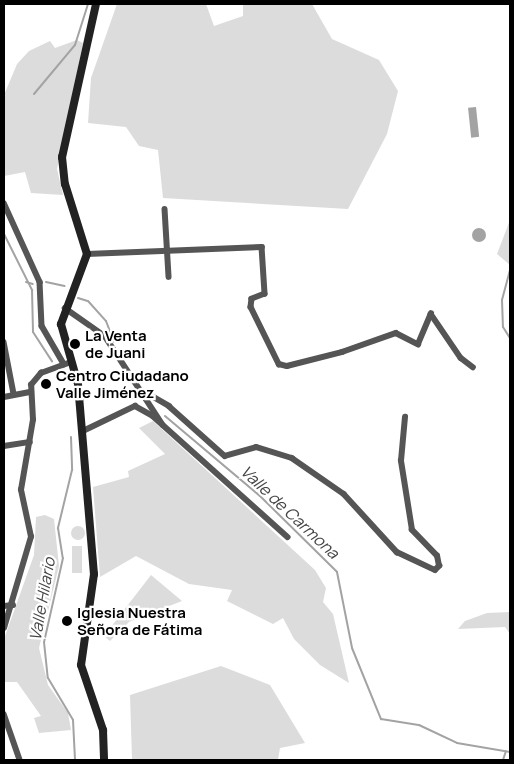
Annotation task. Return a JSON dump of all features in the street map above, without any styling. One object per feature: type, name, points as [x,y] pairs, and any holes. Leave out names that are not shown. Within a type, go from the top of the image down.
[{"type":"main road","points":[[96,4],[62,156],[65,184],[87,254],[64,308],[62,336],[83,431],[94,574],[81,665],[103,730],[104,760]]},
{"type":"street","points":[[4,203],[40,282],[42,326],[68,363],[36,376],[30,392],[30,442],[20,490],[31,537],[13,605],[4,628]]},
{"type":"street","points":[[165,209],[169,277]]},
{"type":"street","points":[[87,254],[167,249],[262,247],[265,294],[252,299],[251,308],[279,364],[287,366],[342,352],[396,333],[418,344],[431,314],[461,358],[473,367]]},
{"type":"street","points":[[64,308],[105,336],[145,392],[164,427]]},
{"type":"street","points":[[4,342],[14,394]]},
{"type":"street","points":[[4,397],[30,392]]},
{"type":"street","points":[[145,392],[225,456],[256,447],[292,458],[344,494],[397,552],[435,570],[439,566],[437,556],[412,530],[401,461],[406,417]]},
{"type":"street","points":[[83,431],[132,406],[164,427],[288,537]]},
{"type":"street","points":[[4,446],[30,442]]},
{"type":"street","points":[[4,606],[13,605]]},
{"type":"street","points":[[4,714],[20,760]]},
{"type":"shaded area","points":[[117,4],[206,4],[214,26],[243,16],[243,4],[312,4],[332,39],[379,60],[398,91],[387,134],[348,209],[163,198],[158,150],[139,146],[126,127],[88,123],[91,78]]},
{"type":"shaded area","points":[[77,40],[83,43],[57,169],[63,195],[31,193],[25,172],[4,176],[4,95],[17,64],[29,51],[50,41],[55,48]]},
{"type":"shaded area","points":[[476,107],[479,137],[471,138],[468,108]]},
{"type":"shaded area","points":[[510,220],[510,265],[497,254]]},
{"type":"shaded area","points":[[476,228],[482,228],[486,235],[482,242],[476,242],[472,238],[472,232]]},
{"type":"shaded area","points":[[153,421],[315,570],[326,588],[323,602],[333,614],[349,683],[320,665],[294,639],[283,618],[273,624],[227,601],[232,590],[189,584],[136,556],[100,577],[93,487],[129,477],[128,471],[165,454],[139,428]]},
{"type":"shaded area","points":[[45,515],[54,519],[59,566],[39,648],[48,685],[68,713],[71,730],[39,733],[34,718],[41,716],[17,682],[4,682],[4,639],[34,555],[36,517]]},
{"type":"shaded area","points":[[78,526],[83,528],[85,533],[83,538],[78,540],[73,538],[71,533],[73,528]]},
{"type":"shaded area","points":[[72,546],[82,546],[82,573],[72,573]]},
{"type":"shaded area","points":[[151,575],[182,601],[129,622],[110,641],[104,636]]},
{"type":"shaded area","points":[[510,612],[510,634],[505,627],[458,629],[465,621],[487,613]]},
{"type":"shaded area","points":[[221,666],[270,685],[305,743],[280,748],[278,760],[132,760],[130,695]]},
{"type":"waterway","points":[[34,94],[75,45],[88,4]]},
{"type":"waterway","name":"Valle Hilario","points":[[4,234],[32,290],[33,332],[52,361]]},
{"type":"waterway","points":[[510,270],[502,300],[503,327],[510,338]]},
{"type":"waterway","name":"Valle Hilario","points":[[26,282],[33,284]]},
{"type":"waterway","points":[[46,282],[65,286]]},
{"type":"waterway","name":"Valle de Carmona","points":[[78,298],[88,301],[106,321],[114,342]]},
{"type":"waterway","name":"Valle de Carmona","points":[[165,416],[260,496],[337,572],[352,648],[381,719],[419,725],[457,743],[510,752]]},
{"type":"waterway","name":"Valle Hilario","points":[[71,437],[72,470],[58,528],[63,558],[44,642],[48,678],[73,720],[75,760]]},
{"type":"waterway","points":[[503,760],[506,751]]},
{"type":"place","name":"La Venta de Juani","points":[[75,344]]},
{"type":"place","name":"Centro Ciudadano Valle Jiménez","points":[[46,384]]},
{"type":"place","name":"Iglesia Nuestra Señora de Fátima","points":[[67,621]]}]
